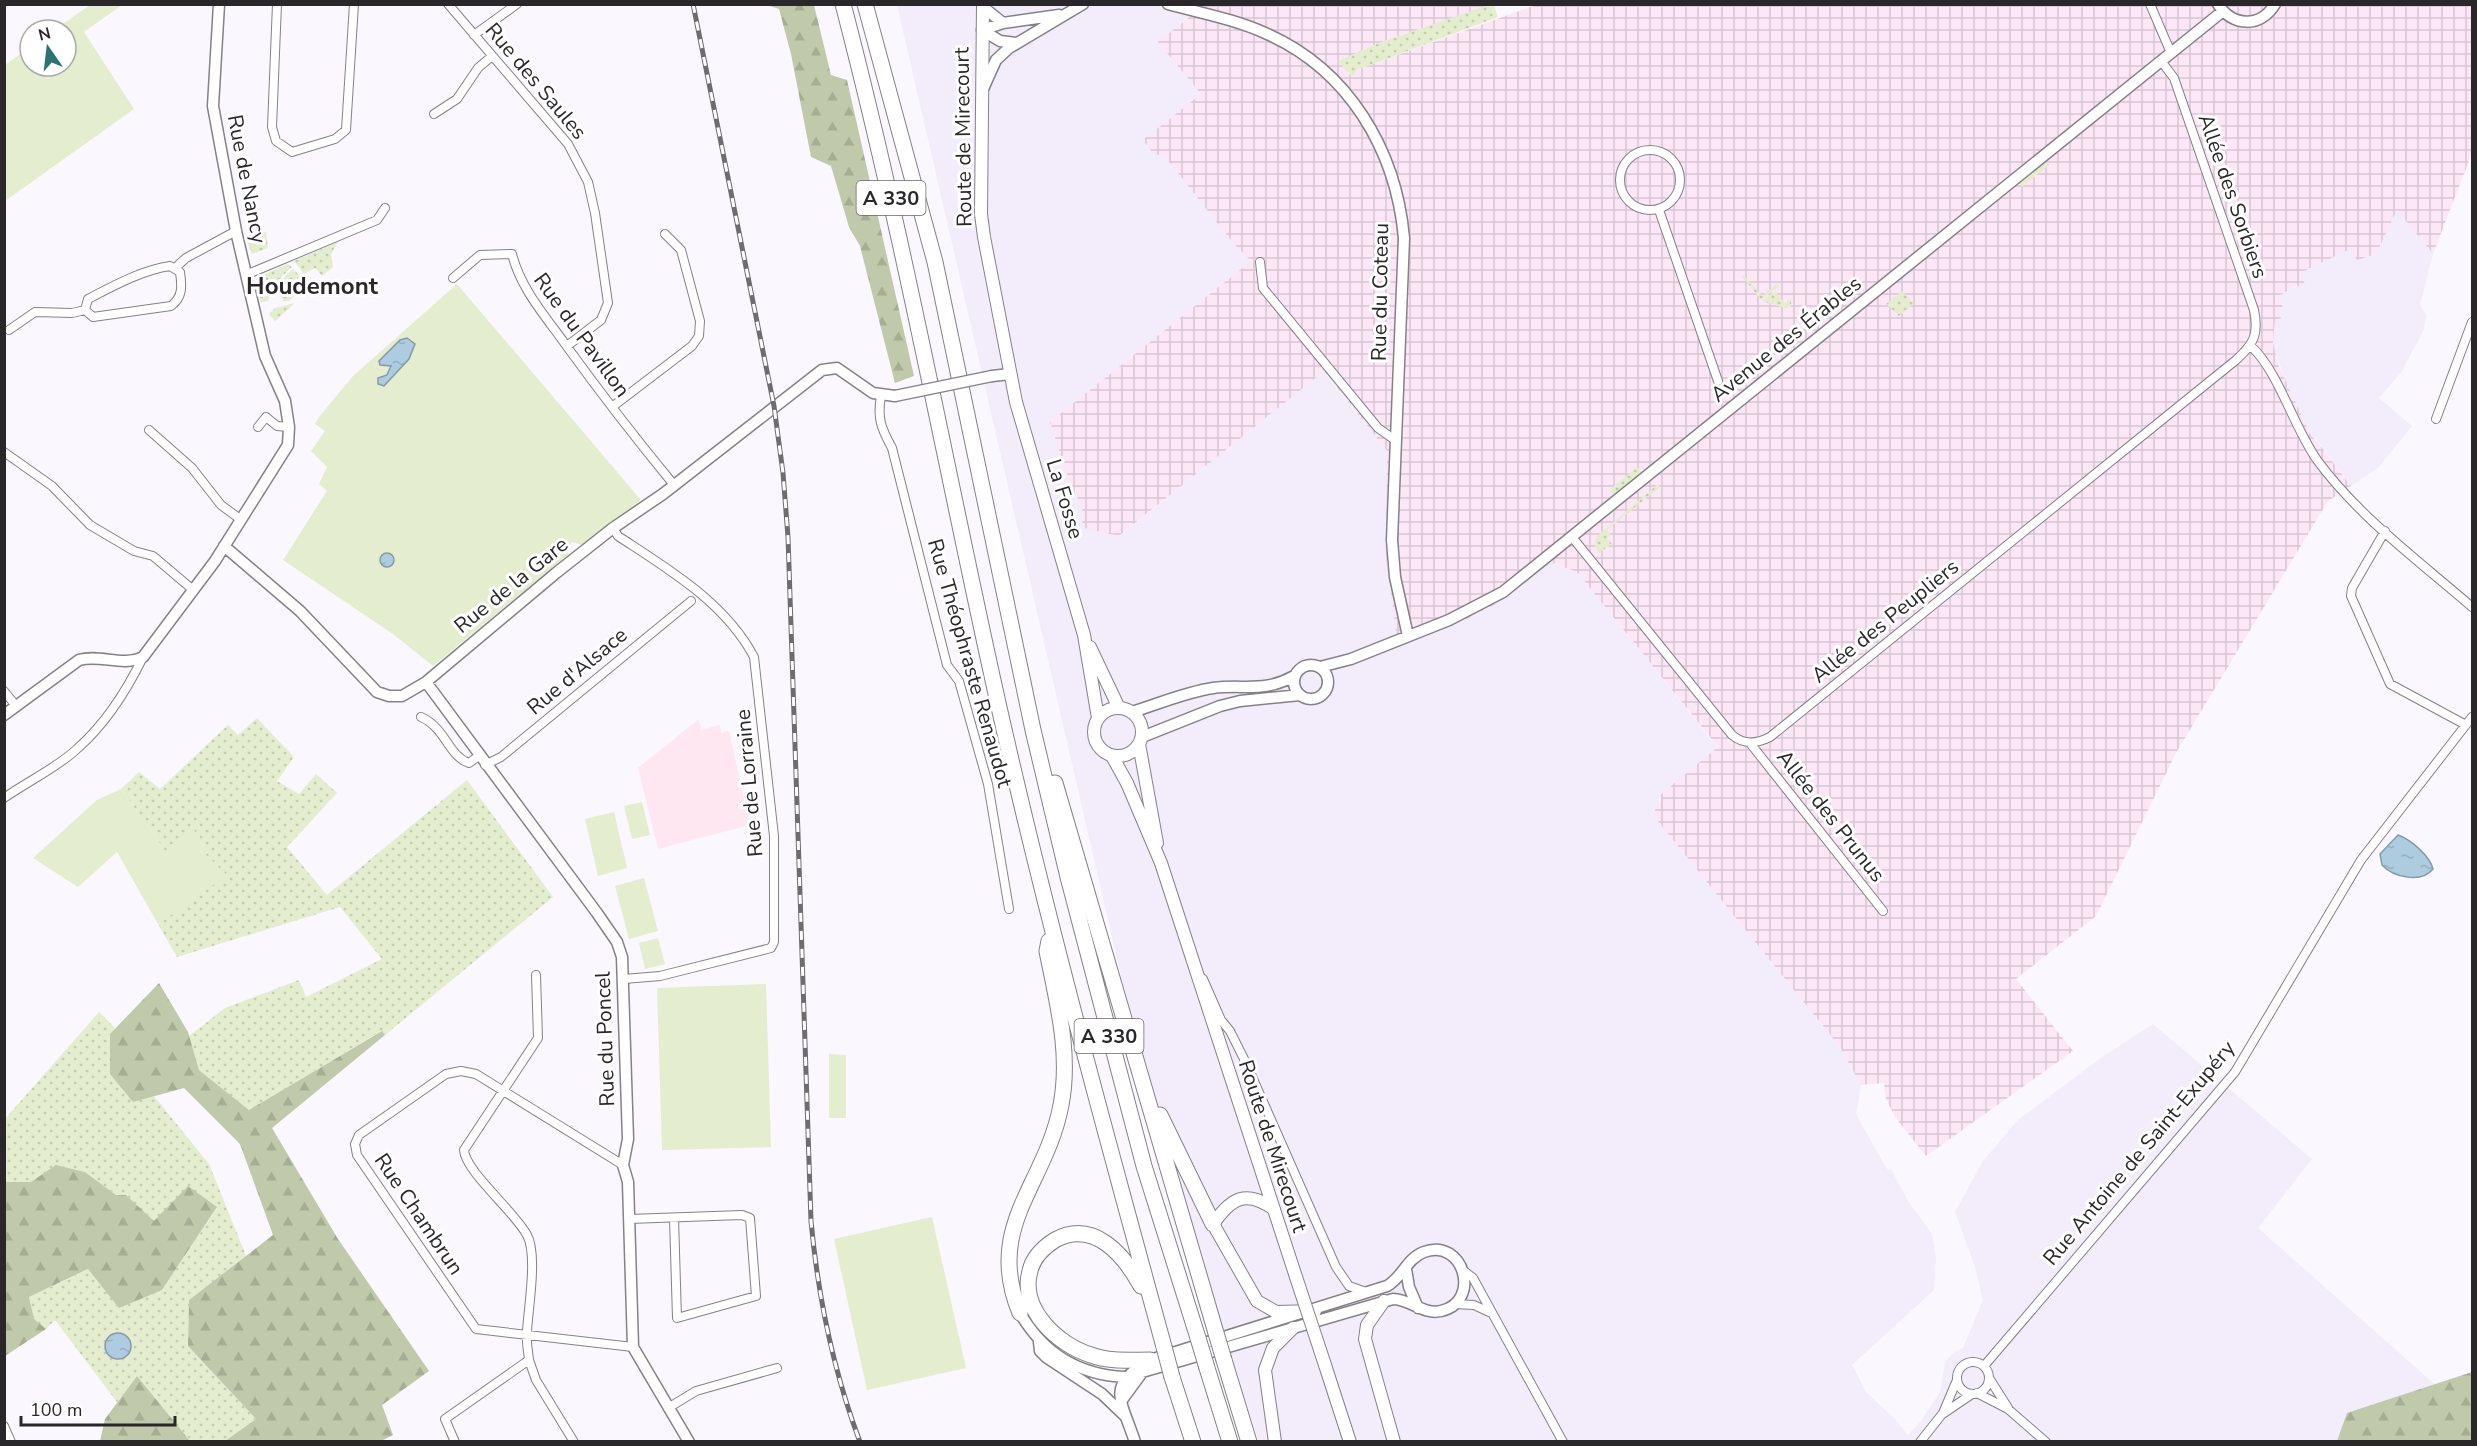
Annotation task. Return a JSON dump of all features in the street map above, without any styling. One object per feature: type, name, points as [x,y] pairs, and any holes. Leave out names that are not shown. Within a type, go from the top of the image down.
[{"type":"highway","name":"A 330","points":[[843,4],[902,246],[989,664],[1051,926],[1153,1308],[1193,1442]]},
{"type":"highway","name":"A 330","points":[[865,4],[935,262],[1034,730],[1108,1034],[1144,1166],[1230,1442]]},
{"type":"highway","points":[[1034,730],[1058,790],[1249,1442]]},
{"type":"highway","points":[[1020,1313],[1011,1292],[1007,1254],[1020,1208],[1049,1143],[1061,1107],[1065,1074],[1064,1035],[1047,951],[1051,926]]},
{"type":"highway","points":[[1122,1008],[1167,1133],[1213,1224]]},
{"type":"highway","points":[[1150,1360],[1116,1360],[1093,1356],[1063,1341],[1043,1321],[1032,1304],[1029,1291],[1029,1271],[1041,1251],[1062,1237],[1085,1234],[1097,1237],[1122,1256],[1153,1308]]},
{"type":"main road","name":"Route de Mirecourt","points":[[982,6],[981,214],[1010,374]]},
{"type":"main road","name":"La Fosse","points":[[1010,374],[1031,457],[1084,635],[1098,718]]},
{"type":"main road","name":"La Fosse","points":[[1084,635],[1119,708]]},
{"type":"main road","points":[[1119,708],[1132,712],[1141,723],[1141,741],[1131,753],[1112,756],[1096,744],[1093,731],[1098,718],[1107,710],[1119,708]]},
{"type":"main road","name":"Route de Mirecourt","points":[[1141,741],[1161,863]]},
{"type":"main road","name":"Route de Mirecourt","points":[[1112,756],[1127,783],[1161,863],[1350,1442]]},
{"type":"main road","points":[[1274,1209],[1255,1199],[1239,1200],[1224,1209],[1213,1224],[1257,1301],[1276,1312],[1315,1311]]},
{"type":"main road","points":[[1384,1301],[1367,1325],[1365,1339],[1394,1442]]},
{"type":"main road","points":[[1275,1442],[1265,1370],[1273,1348],[1293,1328]]},
{"type":"main road","points":[[1325,1365],[1344,1442]]},
{"type":"street","name":"Rue de Nancy","points":[[219,4],[213,106],[236,231],[248,274],[265,356],[282,391],[289,427]]},
{"type":"street","points":[[277,4],[272,127],[276,141],[292,152],[335,139],[346,130],[354,4]]},
{"type":"street","name":"Rue des Saules","points":[[448,4],[568,144],[580,164],[592,193],[608,303],[601,320],[567,346]]},
{"type":"street","points":[[474,35],[517,4]]},
{"type":"street","points":[[981,92],[996,60],[1016,43],[1083,4]]},
{"type":"street","name":"Rue du Coteau","points":[[1168,4],[1246,26],[1304,54],[1343,89],[1374,132],[1395,182],[1404,238],[1392,540],[1396,587],[1408,636]]},
{"type":"street","points":[[2150,4],[2171,53]]},
{"type":"street","points":[[2221,8],[2234,20],[2247,22],[2261,19],[2275,4]]},
{"type":"street","points":[[982,6],[1003,23]]},
{"type":"street","name":"Avenue des Érables","points":[[1320,667],[1351,659],[1490,600],[1572,537],[2171,53],[2221,8]]},
{"type":"street","points":[[982,30],[1003,23],[1065,14]]},
{"type":"street","points":[[982,30],[1000,41],[1016,43]]},
{"type":"street","points":[[434,114],[457,99],[478,68],[492,56]]},
{"type":"street","name":"Allée des Sorbiers","points":[[2161,61],[2174,78],[2254,310],[2257,329],[2251,346]]},
{"type":"street","points":[[1642,151],[1665,154],[1678,170],[1680,182],[1676,197],[1659,210],[1647,211],[1635,207],[1621,192],[1619,178],[1623,165],[1631,156],[1642,151]]},
{"type":"street","points":[[248,274],[377,220],[385,208]]},
{"type":"street","points":[[1659,210],[1718,381]]},
{"type":"street","points":[[85,310],[88,299],[159,267],[176,267],[186,258],[236,231]]},
{"type":"street","points":[[612,407],[692,346],[699,336],[700,321],[681,250],[665,234]]},
{"type":"street","name":"Rue du Pavillon","points":[[453,278],[480,255],[512,254],[518,277],[612,407],[674,485]]},
{"type":"street","points":[[1260,262],[1263,288],[1378,428],[1395,440]]},
{"type":"street","points":[[85,310],[93,317],[171,306],[181,294],[180,272],[176,267]]},
{"type":"street","points":[[9,330],[34,312],[72,313],[85,310]]},
{"type":"street","points":[[2436,419],[2472,322]]},
{"type":"street","points":[[2251,346],[2271,372],[2306,443],[2353,502],[2472,607]]},
{"type":"street","name":"Allée des Peupliers","points":[[1750,743],[1770,737],[2251,346]]},
{"type":"street","name":"Rue de la Gare","points":[[224,546],[300,611],[377,692],[389,696],[402,696],[426,682],[613,528],[674,485],[815,375],[829,368],[837,368],[867,389],[882,396]]},
{"type":"street","points":[[882,396],[895,396],[1010,374]]},
{"type":"street","name":"Rue Théophraste Renaudot","points":[[882,396],[878,413],[880,429],[892,448],[947,665],[959,681],[988,784],[1009,909]]},
{"type":"street","points":[[4,798],[77,749],[113,707],[129,684],[143,657],[224,546],[285,452],[289,427],[277,426],[266,417],[258,426]]},
{"type":"street","points":[[149,430],[192,468],[221,505],[240,519]]},
{"type":"street","points":[[4,452],[52,486],[90,525],[134,551],[153,556],[192,589]]},
{"type":"street","name":"Rue de Lorraine","points":[[613,528],[618,536],[700,593],[740,635],[754,657],[774,837],[774,946],[660,976],[624,979]]},
{"type":"street","points":[[2385,531],[2352,588],[2351,596],[2390,684],[2466,725]]},
{"type":"street","points":[[1572,537],[1732,735],[1741,741],[1750,743]]},
{"type":"street","name":"Rue d'Alsace","points":[[482,760],[501,757],[691,601]]},
{"type":"street","points":[[4,715],[79,660],[93,657],[128,662],[143,657]]},
{"type":"street","name":"Avenue des Érables","points":[[1328,684],[1351,659]]},
{"type":"street","points":[[1132,712],[1198,691],[1225,687],[1272,687],[1294,676],[1302,667],[1312,664],[1320,667],[1327,676],[1326,691],[1318,698],[1309,699],[1300,695],[1294,687],[1294,676]]},
{"type":"street","name":"Rue du Poncel","points":[[426,682],[617,942],[622,957],[624,979],[628,1139],[623,1165],[627,1173],[633,1347],[689,1442]]},
{"type":"street","points":[[4,691],[16,706]]},
{"type":"street","points":[[1141,741],[1220,706],[1240,701],[1300,695]]},
{"type":"street","points":[[421,717],[434,723],[460,760],[469,763],[482,760]]},
{"type":"street","name":"Rue Antoine de Saint-Exupéry","points":[[1984,1366],[2235,1072],[2361,860],[2472,717]]},
{"type":"street","name":"Allée des Prunus","points":[[1750,743],[1884,911]]},
{"type":"street","points":[[1194,968],[1207,984],[1221,1020],[1230,1031],[1246,1063],[1336,1267],[1349,1286],[1369,1293]]},
{"type":"street","points":[[536,975],[538,1038],[466,1146],[465,1156],[529,1239],[531,1293],[526,1334],[529,1360],[536,1380],[574,1442]]},
{"type":"street","name":"Rue Chambrun","points":[[526,1334],[476,1329],[357,1155],[355,1144],[359,1135],[446,1074],[461,1071],[476,1074],[604,1156],[623,1165]]},
{"type":"street","points":[[629,1219],[742,1215],[750,1218],[756,1296],[677,1318],[674,1218]]},
{"type":"street","points":[[1135,1442],[1120,1390],[1125,1377],[1150,1360],[1369,1293],[1393,1283],[1416,1256],[1434,1250],[1452,1256],[1473,1278],[1563,1442]]},
{"type":"street","points":[[1406,1269],[1409,1287],[1418,1308]]},
{"type":"street","points":[[1455,1304],[1465,1284],[1464,1271]]},
{"type":"street","points":[[1020,1313],[1039,1342],[1081,1369],[1125,1377],[1384,1301],[1398,1299],[1434,1312],[1455,1304],[1474,1305],[1490,1312]]},
{"type":"street","points":[[526,1334],[633,1347]]},
{"type":"street","points":[[1039,1342],[1040,1351],[1046,1357],[1101,1394],[1128,1420]]},
{"type":"street","points":[[455,1442],[445,1419],[529,1360]]},
{"type":"street","points":[[1920,1442],[1943,1413],[1958,1379],[1959,1371],[1966,1364],[1976,1362],[1984,1366],[2008,1409]]},
{"type":"street","points":[[668,1408],[696,1391],[777,1368]]},
{"type":"street","points":[[1122,1400],[1141,1374]]},
{"type":"street","points":[[1943,1413],[1987,1386],[1989,1378]]},
{"type":"street","points":[[1958,1379],[1962,1389],[2008,1409],[2046,1442]]},
{"type":"street","points":[[4,1426],[11,1442]]},
{"type":"shaded area","points":[[1196,4],[1203,6],[1176,27],[1201,94],[1162,153],[1234,244],[1251,261],[1050,422],[1083,512],[1081,516],[1120,536],[1323,371],[1387,451],[1386,558],[1399,645],[1465,620],[1494,605],[1550,562],[1577,572],[1718,748],[1660,795],[1656,819],[1840,1047],[1861,1085],[1856,1114],[1881,1159],[1888,1170],[1891,1169],[1908,1201],[1932,1234],[1936,1258],[1934,1290],[1852,1365],[1866,1392],[1895,1419],[1908,1435],[1921,1421],[1940,1392],[1945,1362],[1954,1352],[1963,1348],[1983,1300],[1975,1267],[1955,1212],[1983,1161],[2018,1120],[2098,1060],[2153,1024],[2312,1159],[2258,1228],[2439,1388],[2394,1441],[1259,1441],[1237,1380],[1130,1015],[897,5]]},
{"type":"shaded area","points":[[1196,5],[1491,5],[1379,43],[1339,61],[1352,77],[1356,70],[1536,5],[2472,5],[2472,153],[2433,254],[2397,210],[2376,254],[2357,260],[2350,249],[2300,273],[2305,284],[2299,287],[2297,285],[2279,296],[2283,308],[2278,310],[2281,318],[2275,320],[2273,343],[2278,364],[2311,436],[2351,486],[2328,501],[2177,751],[2096,916],[2016,979],[2073,1051],[1926,1156],[1895,1117],[1886,1099],[1884,1083],[1861,1085],[1840,1047],[1656,819],[1655,810],[1661,799],[1660,795],[1718,747],[1577,572],[1550,562],[1494,605],[1465,620],[1398,645],[1386,558],[1387,451],[1324,371],[1119,536],[1084,528],[1081,516],[1083,512],[1074,495],[1050,422],[1251,261],[1234,244],[1162,153],[1155,156],[1143,140],[1201,94],[1158,42],[1202,7]]},
{"type":"shaded area","points":[[2397,209],[2433,254],[2420,305],[2426,315],[2424,329],[2402,371],[2379,398],[2412,426],[2378,468],[2351,486],[2318,441],[2311,436],[2298,413],[2273,347],[2275,320],[2279,296],[2298,285],[2300,273]]},
{"type":"shaded area","points":[[699,719],[701,730],[720,725],[721,733],[729,731],[750,825],[658,849],[638,768]]},
{"type":"green space","points":[[1491,4],[1494,5],[1498,17],[1357,70],[1352,77],[1338,61],[1379,43]]},
{"type":"green space","points":[[90,5],[122,5],[84,32],[134,109],[5,201],[5,65],[18,56],[18,78],[78,78],[78,18],[71,18]]},
{"type":"green space","points":[[767,5],[814,5],[831,75],[847,80],[914,376],[895,383],[860,246],[849,227],[831,166],[811,157],[791,54],[779,9]]},
{"type":"green space","points":[[2045,161],[2049,165],[2022,187],[2019,183]]},
{"type":"green space","points":[[266,232],[268,248],[252,254],[245,237]]},
{"type":"green space","points":[[338,242],[331,254],[333,267],[322,276],[315,268],[304,274],[294,261]]},
{"type":"green space","points":[[288,264],[292,267],[281,277],[277,292],[271,293],[268,301],[261,302],[258,286],[263,275]]},
{"type":"green space","points":[[293,269],[301,277],[293,287],[298,293],[289,301],[283,301],[282,283],[285,276]]},
{"type":"green space","points":[[1744,275],[1762,296],[1777,284],[1779,286],[1761,300],[1742,276]]},
{"type":"green space","points":[[457,284],[641,500],[582,545],[572,542],[567,550],[569,554],[433,666],[393,634],[283,560],[327,491],[319,484],[327,467],[311,451],[325,431],[315,424],[319,417],[353,376]]},
{"type":"green space","points":[[1775,291],[1785,303],[1791,298],[1791,307],[1785,308],[1762,301]]},
{"type":"green space","points":[[1902,291],[1914,304],[1899,316],[1886,304]]},
{"type":"green space","points":[[295,303],[275,321],[269,314],[275,308]]},
{"type":"green space","points":[[1637,467],[1642,473],[1614,496],[1609,490]]},
{"type":"green space","points":[[1658,484],[1660,487],[1607,530],[1611,535],[1607,538],[1612,544],[1599,553],[1595,546],[1596,537]]},
{"type":"green space","points":[[257,718],[294,757],[277,781],[299,794],[316,774],[337,793],[287,847],[327,895],[467,780],[553,897],[385,1035],[381,1031],[249,1110],[199,1070],[189,1036],[225,1008],[299,980],[306,997],[382,959],[340,907],[177,957],[158,924],[226,875],[205,854],[209,851],[166,852],[121,789],[139,772],[160,789],[228,725],[238,735]]},
{"type":"green space","points":[[121,789],[166,852],[194,830],[209,850],[205,854],[227,875],[158,924],[117,852],[78,887],[33,858],[97,800]]},
{"type":"green space","points":[[642,802],[650,835],[632,839],[624,806]]},
{"type":"green space","points":[[614,812],[627,868],[598,876],[585,819]]},
{"type":"green space","points":[[644,878],[658,931],[629,939],[615,886]]},
{"type":"green space","points":[[658,938],[665,964],[645,969],[639,943]]},
{"type":"green space","points":[[159,983],[188,1032],[199,1070],[249,1110],[382,1031],[385,1035],[272,1128],[338,1239],[429,1371],[382,1405],[393,1435],[381,1441],[225,1441],[256,1419],[188,1346],[189,1300],[273,1235],[240,1144],[184,1088],[133,1102],[110,1074],[110,1034]]},
{"type":"green space","points":[[766,984],[771,1147],[662,1150],[657,988]]},
{"type":"green space","points":[[99,1012],[115,1028],[110,1034],[133,1102],[154,1096],[209,1164],[246,1256],[189,1300],[188,1346],[256,1419],[225,1441],[190,1441],[137,1376],[117,1402],[55,1320],[46,1329],[34,1320],[29,1297],[89,1269],[162,1290],[217,1208],[154,1222],[126,1195],[116,1195],[85,1172],[57,1165],[31,1182],[5,1182],[5,1119]]},
{"type":"green space","points":[[829,1054],[846,1055],[846,1118],[829,1118]]},
{"type":"green space","points":[[56,1165],[85,1172],[116,1195],[126,1195],[154,1221],[188,1186],[217,1207],[162,1290],[119,1308],[88,1269],[29,1297],[34,1319],[46,1329],[5,1356],[5,1182],[31,1182]]},
{"type":"green space","points":[[932,1217],[966,1368],[867,1390],[834,1239]]},
{"type":"green space","points":[[2472,1372],[2472,1441],[2337,1441],[2347,1413]]},
{"type":"green space","points":[[137,1376],[190,1441],[100,1441],[105,1419]]},
{"type":"water","points":[[407,338],[415,344],[409,359],[384,386],[378,384],[378,378],[387,375],[391,366],[380,365],[379,361],[400,340]]},
{"type":"water","points":[[387,553],[392,555],[394,560],[392,565],[387,567],[382,565],[380,560],[382,555]]},
{"type":"water","points":[[2398,835],[2408,840],[2428,859],[2433,869],[2428,874],[2407,877],[2393,873],[2382,865],[2380,854]]},
{"type":"water","points":[[118,1333],[127,1337],[131,1346],[127,1355],[118,1359],[109,1355],[105,1346],[109,1337]]},
{"type":"railway","points":[[693,4],[774,406],[783,473],[788,537],[811,1221],[828,1333],[842,1388],[860,1442]]},
{"type":"district","name":"Houdemont","points":[[312,286]]}]
